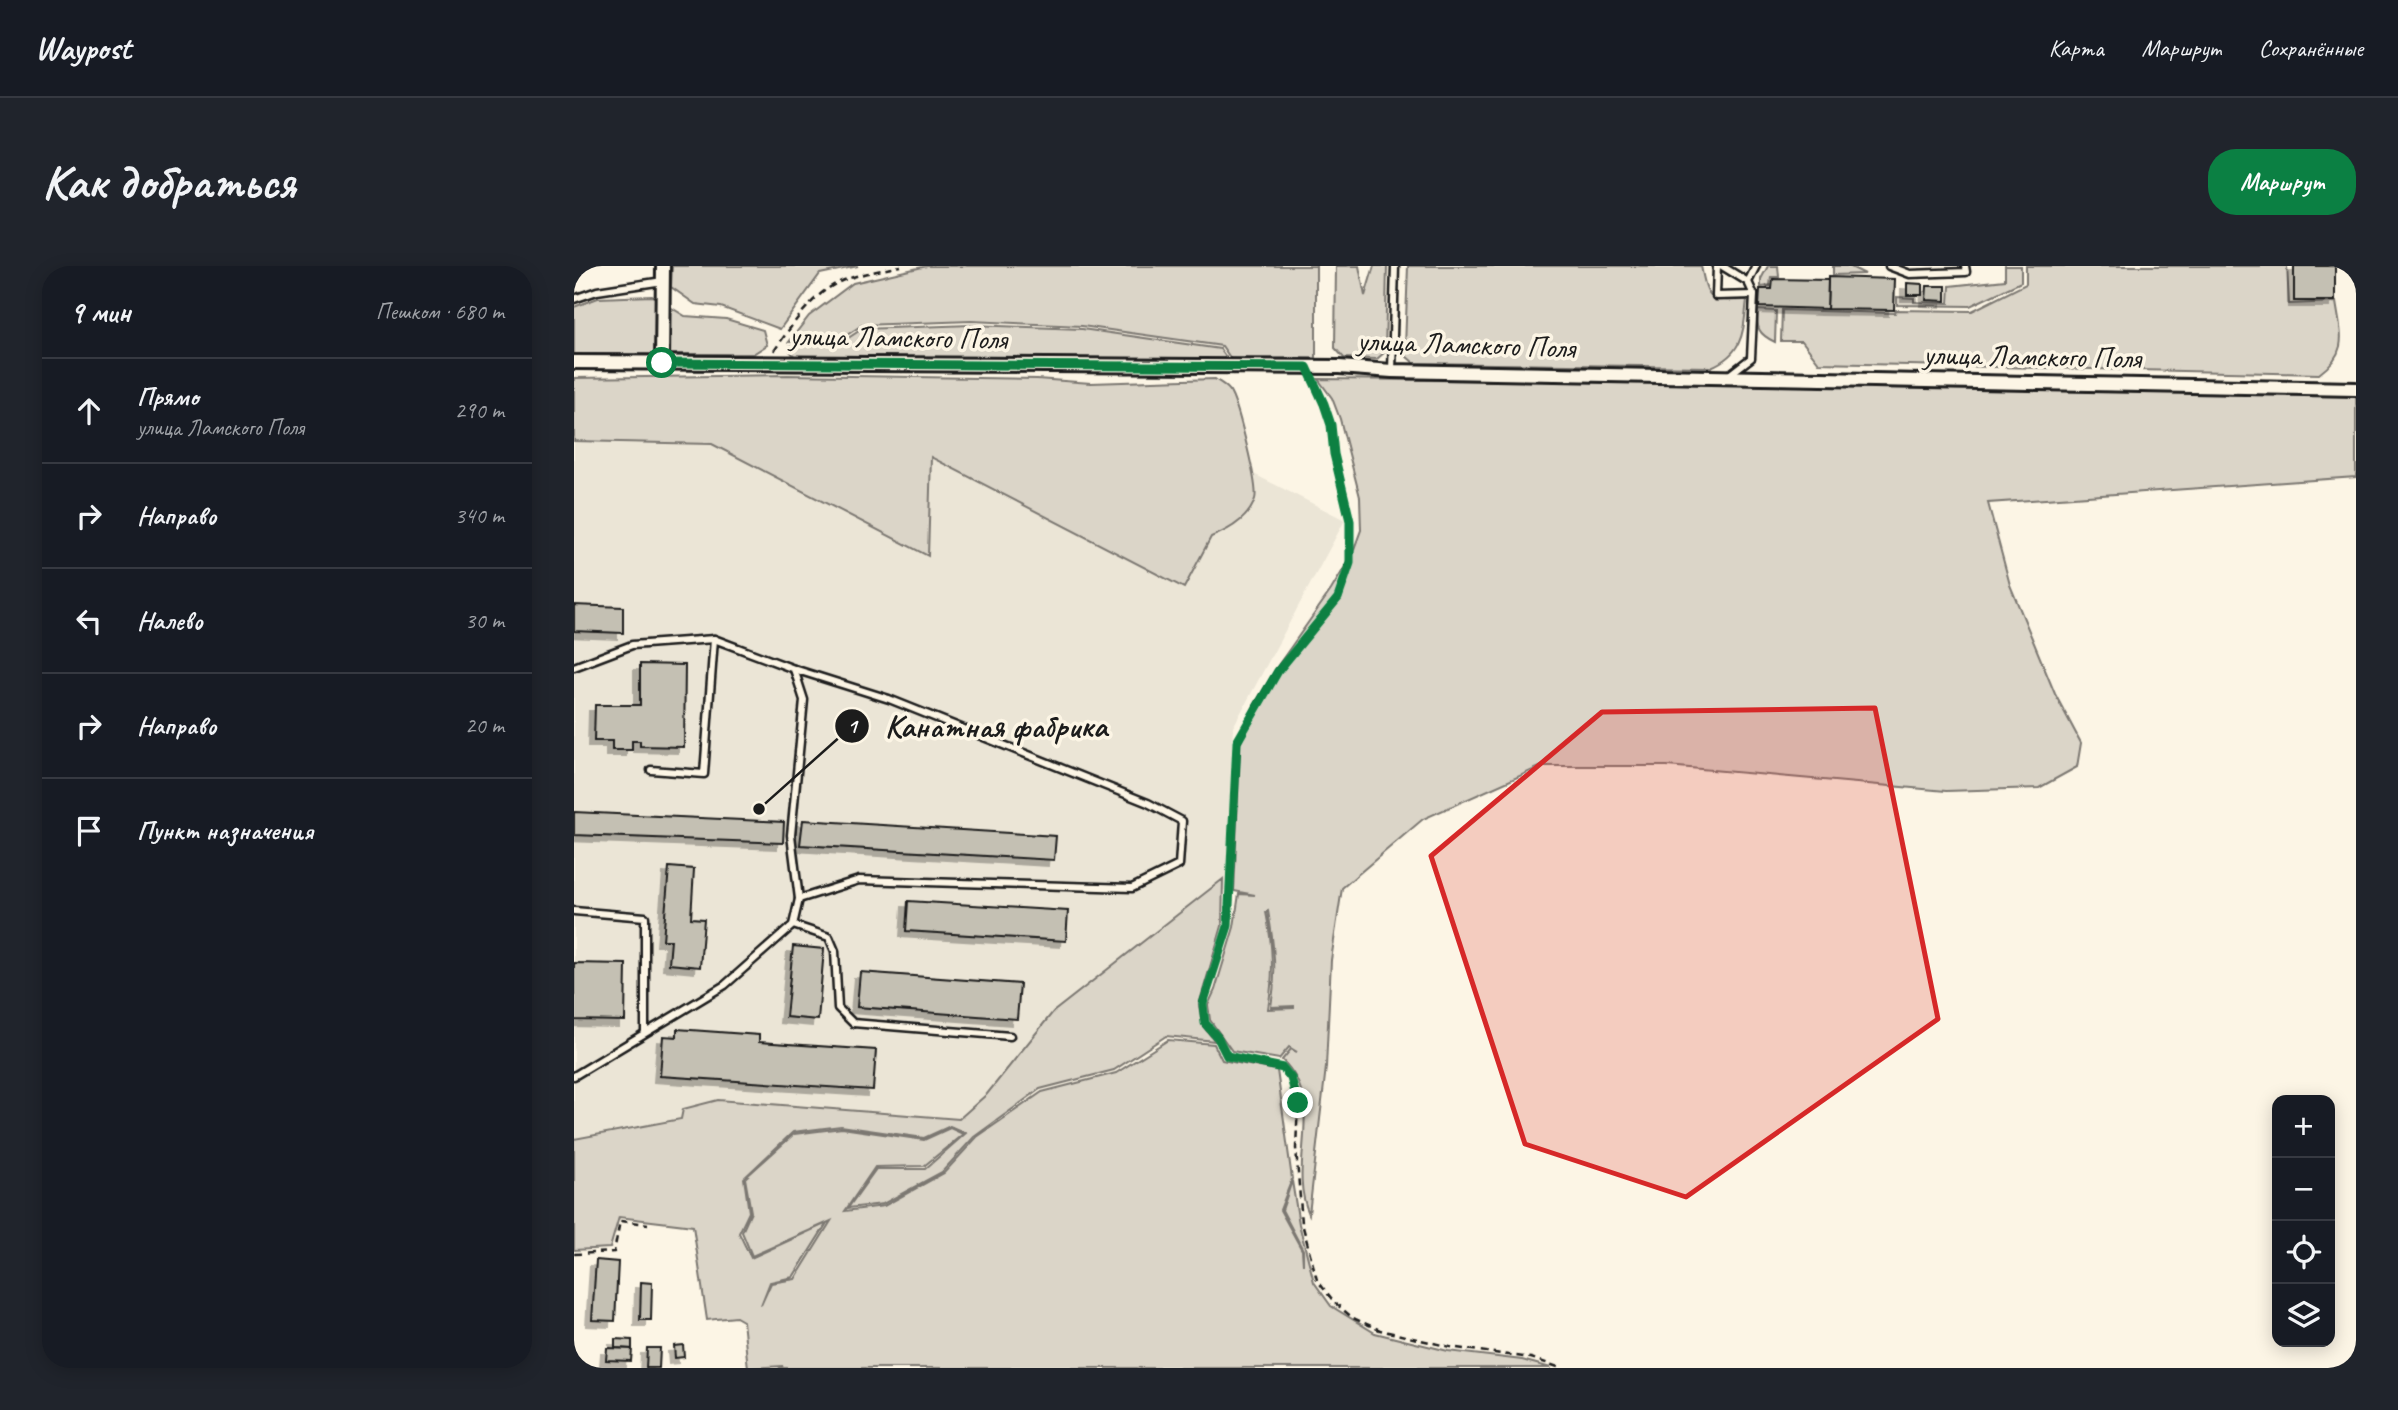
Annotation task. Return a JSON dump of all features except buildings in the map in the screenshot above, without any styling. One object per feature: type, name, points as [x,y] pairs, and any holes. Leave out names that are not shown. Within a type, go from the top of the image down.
[{"type":"street","points":[[662,363],[663,266]]},
{"type":"street","name":"улица Ламского Поля","points":[[574,362],[1339,367],[1392,371],[2356,389]]},
{"type":"lane","points":[[1392,371],[1395,266]]},
{"type":"lane","points":[[1728,376],[1751,358],[1754,295],[1748,282],[1720,266],[1716,296],[1754,295]]},
{"type":"lane","points":[[1748,282],[1756,266]]},
{"type":"lane","points":[[1889,266],[1910,274],[1966,272],[1965,266]]},
{"type":"lane","points":[[574,299],[597,291],[663,281]]},
{"type":"lane","points":[[651,771],[704,774],[714,639]]},
{"type":"lane","points":[[574,667],[632,645],[714,639],[794,669],[889,699],[1148,803],[1182,821],[1180,865],[1132,888],[859,880],[799,899]]},
{"type":"lane","points":[[574,1076],[725,985],[793,925],[799,899],[791,835],[804,700],[794,669]]},
{"type":"lane","points":[[574,911],[645,917],[645,1032]]},
{"type":"lane","points":[[793,925],[829,937],[835,951],[838,1008],[853,1023],[1010,1035]]},
{"type":"path","points":[[766,362],[798,317],[819,295],[845,279],[901,266]]},
{"type":"path","points":[[1307,367],[1331,425],[1334,454],[1350,521],[1350,563],[1338,598],[1278,671],[1237,742],[1228,926],[1203,1004],[1205,1023],[1218,1038],[1227,1056],[1283,1068],[1291,1078],[1298,1103],[1296,1148],[1302,1223],[1317,1280],[1335,1303],[1353,1318],[1380,1330],[1450,1347],[1531,1358],[1561,1368]]},
{"type":"path","points":[[574,1254],[614,1252],[620,1221],[648,1224]]},
{"type":"highlighted area","points":[[1875,708],[1938,1019],[1686,1197],[1525,1144],[1431,856],[1602,712]]},
{"type":"shaded area","points":[[672,266],[858,266],[820,274],[780,329],[721,307],[695,304],[671,287]]},
{"type":"shaded area","points":[[927,266],[1316,266],[1316,358],[1231,359],[1222,346],[1082,326],[971,321],[862,325],[838,341],[789,342],[809,316],[853,283]]},
{"type":"shaded area","points":[[1336,266],[1359,266],[1365,296],[1374,266],[1387,266],[1385,352],[1377,359],[1344,358],[1335,348]]},
{"type":"shaded area","points":[[1408,266],[1701,266],[1706,287],[1713,297],[1747,300],[1743,332],[1730,355],[1711,367],[1414,363],[1406,356],[1405,347]]},
{"type":"shaded area","points":[[1768,266],[1778,266],[1779,277],[1771,277],[1770,286],[1761,287],[1761,279]]},
{"type":"shaded area","points":[[1833,266],[1849,266],[1865,274],[1833,275]]},
{"type":"shaded area","points":[[2005,266],[2021,266],[2021,282],[1970,306],[1897,305],[1897,297],[1914,298],[1914,302],[1949,303],[1950,286],[2005,280]]},
{"type":"shaded area","points":[[2026,266],[2287,266],[2289,304],[2336,302],[2341,333],[2339,350],[2329,366],[2319,374],[1819,363],[1802,341],[1781,341],[1782,310],[1895,313],[1896,310],[1972,311],[2026,284]]},
{"type":"shaded area","points":[[652,296],[685,316],[726,319],[763,330],[767,345],[753,354],[574,354],[574,307],[598,298]]},
{"type":"shaded area","points":[[1758,310],[1776,311],[1775,342],[1759,330]]},
{"type":"shaded area","points":[[971,325],[1082,329],[1220,349],[1228,360],[795,357],[790,351],[790,346],[839,344],[862,329]]},
{"type":"shaded area","points":[[788,375],[1037,379],[1091,383],[1215,379],[1228,389],[1234,401],[1251,464],[1255,499],[1243,518],[1211,537],[1184,588],[931,457],[928,556],[712,444],[574,441],[574,378]]},
{"type":"shaded area","points":[[1318,379],[1746,383],[2356,396],[2356,477],[1988,503],[2010,585],[2055,694],[2081,743],[2077,767],[2039,788],[1946,791],[1667,766],[1542,766],[1423,819],[1342,888],[1331,960],[1326,1067],[1309,1214],[1303,1195],[1305,1115],[1302,1095],[1295,1077],[1282,1060],[1291,1049],[1297,1052],[1289,1047],[1279,1059],[1232,1051],[1210,1020],[1208,1005],[1234,927],[1239,894],[1255,895],[1234,891],[1240,744],[1254,706],[1279,664],[1331,590],[1351,557],[1361,530],[1360,497],[1332,398]],"holes":[[[1268,911],[1274,971],[1271,1007],[1294,1008],[1268,1009],[1272,960]]]},
{"type":"shaded area","points":[[574,436],[927,450],[1248,471],[1345,520],[1233,727],[1226,889],[1078,1005],[962,1125],[715,1112],[574,1150]]},
{"type":"shaded area","points":[[1223,879],[1222,926],[1199,1005],[1203,1026],[1215,1041],[1166,1036],[1114,1070],[1040,1089],[974,1137],[942,1172],[883,1204],[848,1208],[876,1169],[925,1169],[966,1133],[950,1126],[924,1138],[841,1126],[793,1132],[744,1178],[749,1212],[739,1233],[751,1258],[827,1223],[793,1277],[770,1282],[761,1305],[771,1283],[795,1279],[831,1221],[752,1256],[742,1232],[751,1212],[745,1178],[794,1134],[842,1128],[924,1140],[950,1128],[963,1134],[924,1166],[875,1167],[845,1211],[884,1206],[944,1173],[977,1137],[1042,1092],[1116,1073],[1168,1040],[1214,1044],[1222,1060],[1277,1070],[1292,1179],[1280,1210],[1302,1250],[1303,1265],[1303,1250],[1282,1210],[1292,1181],[1299,1224],[1314,1282],[1331,1306],[1375,1333],[1448,1351],[1522,1360],[1551,1368],[748,1368],[743,1321],[736,1317],[707,1320],[693,1226],[619,1217],[610,1248],[574,1250],[574,1139],[681,1119],[683,1109],[718,1100],[959,1119],[987,1094],[1053,1012]]},
{"type":"place","name":"Канатная фабрика","points":[[759,809]]},
{"type":"route","points":[[662,363],[1307,367],[1331,425],[1334,454],[1350,521],[1350,563],[1338,598],[1278,671],[1237,742],[1228,926],[1203,1004],[1205,1023],[1218,1038],[1227,1056],[1283,1068],[1291,1078],[1298,1103]]}]
